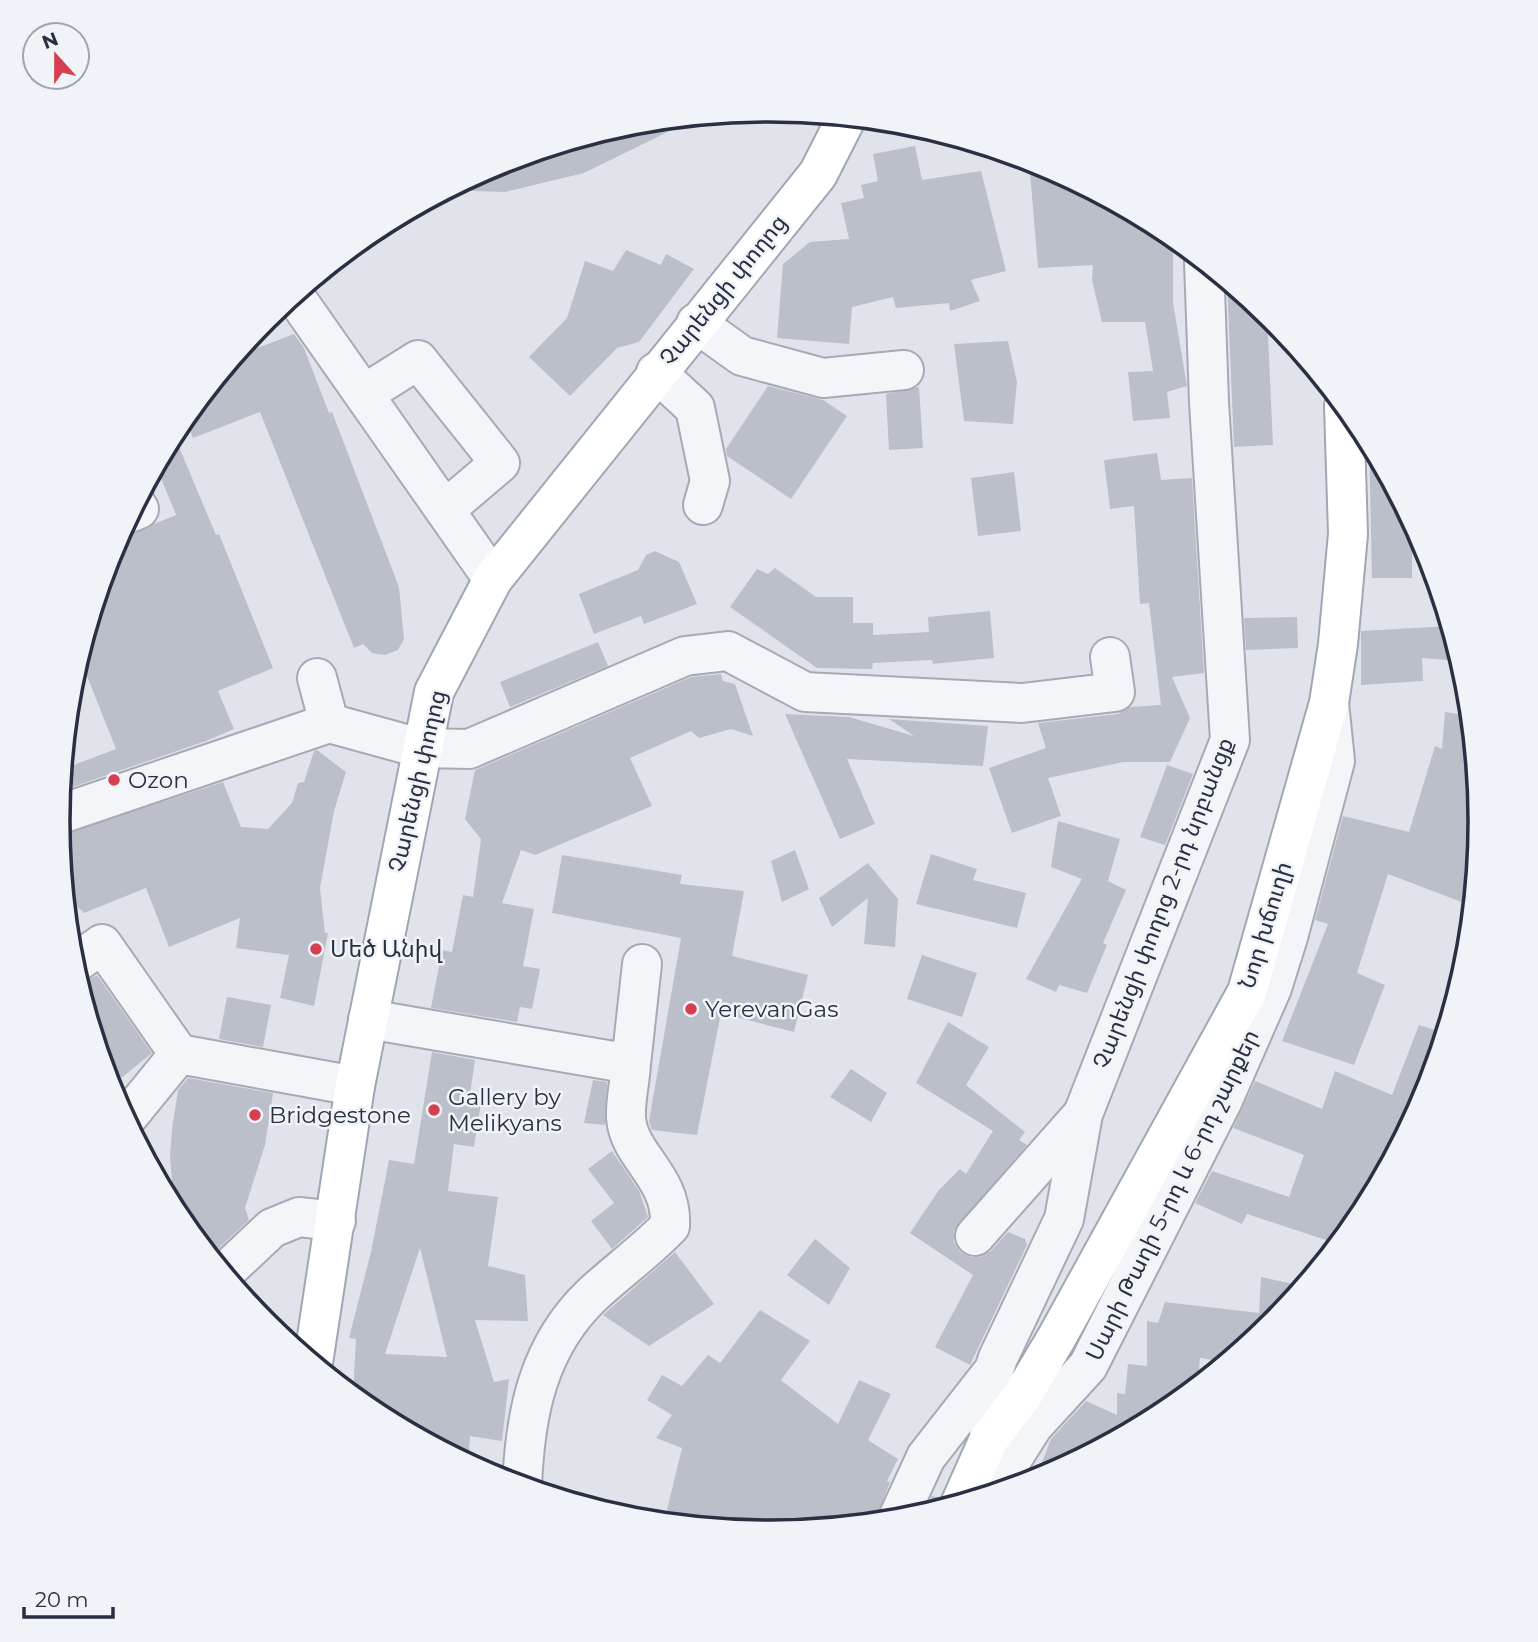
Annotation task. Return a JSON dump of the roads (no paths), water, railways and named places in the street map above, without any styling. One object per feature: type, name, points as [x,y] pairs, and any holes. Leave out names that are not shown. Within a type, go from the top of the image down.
[{"type":"main road","name":"Չարենցի փողոց","points":[[315,1353],[355,1086],[433,692],[493,579],[656,372],[818,174],[842,126]]},
{"type":"main road","name":"Նոր խճուղի","points":[[966,1491],[989,1440],[1021,1396],[1057,1337],[1247,992],[1329,703],[1338,644],[1348,534],[1345,425]]},
{"type":"street","name":"Չարենցի փողոց 2-րդ նրբանցք","points":[[989,1440],[994,1370],[1064,1219],[1083,1114],[1230,740],[1209,402],[1204,274]]},
{"type":"street","points":[[299,304],[349,390],[443,507],[493,579]]},
{"type":"street","points":[[696,323],[742,356],[823,378],[904,370]]},
{"type":"street","points":[[349,390],[418,360],[500,463],[460,497],[443,507]]},
{"type":"street","points":[[656,372],[695,408],[710,481],[703,505]]},
{"type":"street","points":[[70,811],[329,723],[420,748],[469,749],[685,656],[728,651],[806,692],[1021,703],[1115,692],[1110,657]]},
{"type":"street","points":[[317,678],[329,723]]},
{"type":"street","name":"Սարի Թաղի 5-րդ և 6-րդ շարքեր","points":[[998,1482],[1033,1426],[1088,1366],[1222,1102],[1272,988],[1335,761],[1329,703]]},
{"type":"street","points":[[83,958],[102,944],[179,1054],[355,1086]]},
{"type":"street","points":[[522,1475],[524,1439],[542,1364],[568,1323],[592,1295],[644,1252],[670,1226],[671,1208],[659,1178],[636,1145],[626,1120],[642,964]]},
{"type":"street","points":[[368,1019],[631,1065]]},
{"type":"street","points":[[133,1110],[179,1054]]},
{"type":"street","points":[[975,1236],[1083,1114]]},
{"type":"street","points":[[230,1267],[272,1228],[299,1217],[336,1221]]},
{"type":"street","points":[[903,1507],[926,1457],[994,1370]]},
{"type":"street","name":"Սարի Թաղի 5-րդ և 6-րդ շարքեր","points":[[989,1440],[1033,1426]]},
{"type":"place","name":"Ozon","points":[[114,780]]},
{"type":"place","name":"Մեծ Անիվ","points":[[316,949]]},
{"type":"place","name":"YerevanGas","points":[[691,1009]]},
{"type":"place","name":"Gallery by Melikyans","points":[[434,1110]]},
{"type":"place","name":"Bridgestone","points":[[255,1115]]}]
